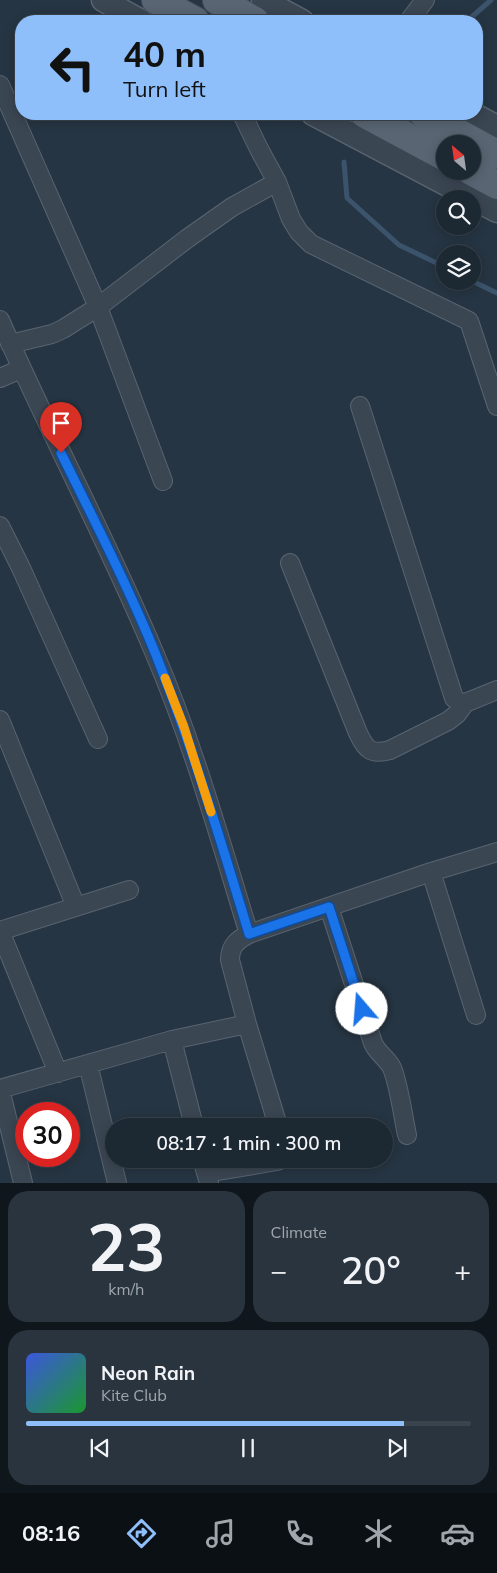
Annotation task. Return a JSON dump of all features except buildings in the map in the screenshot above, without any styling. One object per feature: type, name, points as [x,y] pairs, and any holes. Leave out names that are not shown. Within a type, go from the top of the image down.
[{"type":"main road","points":[[156,0],[184,15]]},
{"type":"main road","points":[[216,0],[244,15]]},
{"type":"main road","points":[[376,120],[436,152]]},
{"type":"main road","points":[[435,120],[497,154]]},
{"type":"main road","points":[[481,176],[497,185]]},
{"type":"street","points":[[103,0],[130,15]]},
{"type":"street","points":[[263,0],[291,15]]},
{"type":"street","points":[[414,15],[425,0]]},
{"type":"street","points":[[0,85],[15,119]]},
{"type":"street","points":[[483,119],[497,127]]},
{"type":"street","points":[[15,120],[98,307],[163,481]]},
{"type":"street","points":[[245,120],[258,149],[277,182],[291,219],[299,232],[311,244],[469,322],[497,406]]},
{"type":"street","points":[[324,120],[497,211]]},
{"type":"street","points":[[0,378],[16,358],[98,307],[232,207],[277,182]]},
{"type":"street","points":[[0,320],[155,654],[184,727],[249,934]]},
{"type":"street","points":[[360,406],[452,693],[457,701],[465,703]]},
{"type":"street","points":[[0,526],[21,568],[98,739]]},
{"type":"street","points":[[290,563],[358,733],[372,752],[390,750],[448,721],[457,714],[465,703],[497,690]]},
{"type":"street","points":[[0,720],[76,907]]},
{"type":"street","points":[[275,1118],[246,1024],[230,960],[232,946],[249,934],[431,872],[497,852]]},
{"type":"street","points":[[431,872],[476,1015]]},
{"type":"street","points":[[58,1073],[0,931],[129,890]]},
{"type":"street","points":[[329,907],[373,1043],[375,1048],[389,1063],[394,1076],[407,1135]]},
{"type":"street","points":[[23,1183],[0,1089],[172,1040],[246,1024]]},
{"type":"street","points":[[172,1040],[192,1118]]},
{"type":"street","points":[[88,1064],[117,1183]]},
{"type":"street","points":[[206,1172],[232,1168]]},
{"type":"waterway","points":[[474,15],[491,0]]},
{"type":"waterway","points":[[344,162],[347,198],[399,245],[436,263]]},
{"type":"waterway","points":[[481,285],[497,293]]},
{"type":"slow traffic","points":[[165,678],[184,727],[211,812]]},
{"type":"route","points":[[61,453],[126,588],[184,727],[249,934],[329,907],[362,1009]]}]
